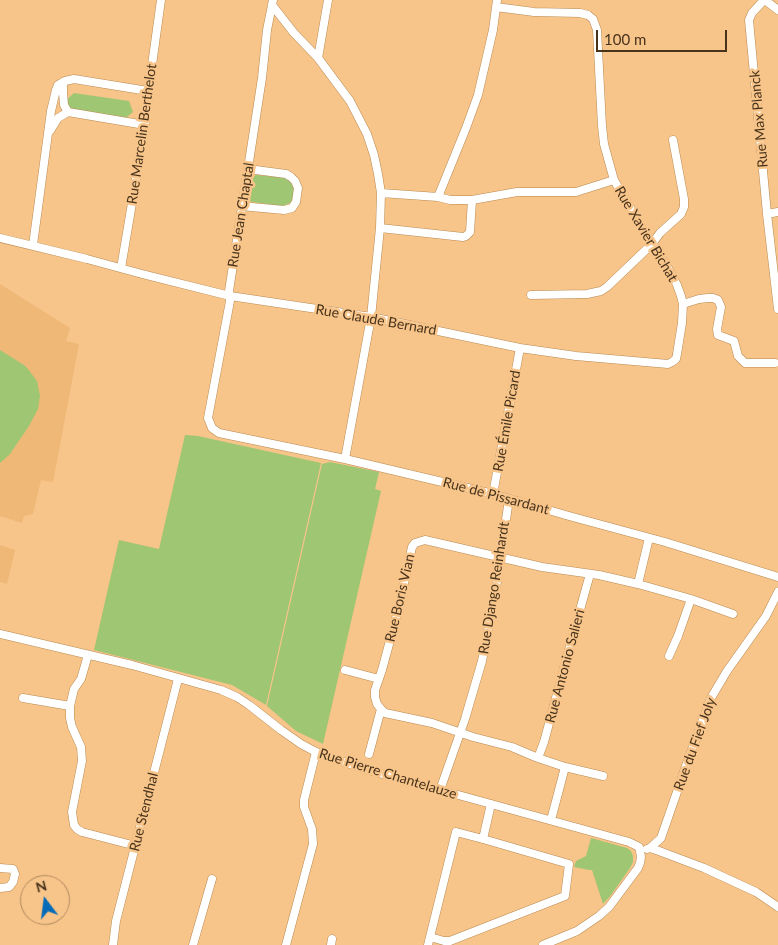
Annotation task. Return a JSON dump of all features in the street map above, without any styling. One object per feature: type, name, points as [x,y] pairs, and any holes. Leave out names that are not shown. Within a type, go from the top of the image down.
[{"type":"street","name":"Rue Marcelin Berthelot","points":[[121,268],[162,0]]},
{"type":"street","points":[[318,58],[328,0]]},
{"type":"street","points":[[764,0],[778,10]]},
{"type":"street","name":"Rue Max Planck","points":[[764,0],[752,13],[749,20],[767,214],[774,244],[778,309]]},
{"type":"street","points":[[272,2],[294,33],[318,58],[350,101],[367,134],[374,155],[381,193],[380,228],[371,317],[345,459]]},
{"type":"street","name":"Rue Jean Chaptal","points":[[212,428],[208,418],[230,301],[229,291],[272,2]]},
{"type":"street","points":[[438,197],[478,95],[487,60],[497,4]]},
{"type":"street","name":"Rue Xavier Bichat","points":[[497,4],[534,12],[580,13],[588,15],[593,19],[597,30],[604,144],[614,180],[668,268],[677,285],[683,304],[676,359],[668,364]]},
{"type":"street","points":[[33,245],[51,111],[58,85],[74,79],[148,91]]},
{"type":"street","points":[[63,82],[64,106],[68,112]]},
{"type":"street","points":[[48,135],[58,118],[68,112],[144,125]]},
{"type":"street","points":[[531,295],[587,294],[601,291],[652,244],[660,233],[681,214],[684,207],[684,198],[673,140]]},
{"type":"street","points":[[242,206],[284,210],[292,208],[296,202],[298,188],[292,177],[286,174],[248,169]]},
{"type":"street","points":[[381,193],[438,197],[450,200],[472,200],[517,192],[576,192],[614,180]]},
{"type":"street","points":[[380,228],[463,237],[470,232],[472,200]]},
{"type":"street","points":[[767,214],[778,212]]},
{"type":"street","name":"Rue Claude Bernard","points":[[0,238],[230,296],[371,317],[520,348],[576,356],[668,364]]},
{"type":"street","points":[[683,304],[699,299],[713,298],[718,300],[722,307],[717,329],[718,335],[734,341],[738,356],[746,363],[775,363]]},
{"type":"street","name":"Rue Émile Picard","points":[[493,494],[520,348]]},
{"type":"street","name":"Rue de Pissardant","points":[[212,428],[220,433],[345,459],[493,494],[778,577]]},
{"type":"street","name":"Rue Django Reinhardt","points":[[440,790],[482,661],[495,596],[509,499]]},
{"type":"street","points":[[638,584],[649,538]]},
{"type":"street","name":"Rue Boris Vian","points":[[369,754],[381,709],[375,697],[376,690],[398,612],[412,547],[415,543],[425,540],[500,558]]},
{"type":"street","points":[[500,558],[638,584],[691,599],[733,614]]},
{"type":"street","name":"Rue Antonio Salieri","points":[[538,758],[590,574]]},
{"type":"street","name":"Rue du Fief Joly","points":[[650,848],[661,838],[711,698],[726,671],[766,616],[778,592]]},
{"type":"street","points":[[669,656],[691,599]]},
{"type":"street","name":"Rue Pierre Chantelauze","points":[[0,634],[221,690],[237,697],[300,744],[316,752],[364,769],[629,842],[639,847],[640,851]]},
{"type":"street","points":[[88,655],[81,680],[74,690],[70,706],[70,718],[80,747],[82,761],[72,812],[74,825],[82,832],[136,846]]},
{"type":"street","points":[[345,670],[379,679]]},
{"type":"street","name":"Rue Stendhal","points":[[113,945],[116,920],[178,678]]},
{"type":"street","points":[[23,698],[70,706]]},
{"type":"street","points":[[381,709],[385,713],[432,722],[473,737],[512,746],[538,758],[566,767],[603,776]]},
{"type":"street","points":[[286,945],[313,844],[312,830],[304,807],[304,800],[316,752]]},
{"type":"street","points":[[551,820],[566,767]]},
{"type":"street","points":[[482,839],[491,804]]},
{"type":"street","points":[[456,832],[482,839],[570,864],[565,896],[450,940],[429,941],[456,832]]},
{"type":"street","points":[[543,945],[588,924],[599,916],[638,868],[640,851],[650,848],[695,864],[756,892],[778,906]]},
{"type":"street","points":[[0,868],[13,869],[14,874],[13,882],[9,887],[0,888]]},
{"type":"street","points":[[193,945],[212,879]]},
{"type":"shaded area","points":[[0,284],[70,328],[66,341],[79,344],[53,482],[41,480],[33,514],[24,516],[22,523],[0,516]]},
{"type":"shaded area","points":[[0,545],[15,550],[7,584],[0,582]]},
{"type":"green space","points":[[74,93],[129,101],[133,112],[123,118],[71,109],[68,107],[66,100]]},
{"type":"green space","points":[[256,175],[291,180],[294,188],[293,199],[290,203],[283,206],[250,201],[247,196],[250,181]]},
{"type":"green space","points":[[0,350],[28,369],[37,381],[40,396],[38,409],[29,426],[10,454],[0,463]]},
{"type":"green space","points":[[185,435],[198,436],[321,463],[266,705],[232,685],[94,650],[119,540],[159,549]]},
{"type":"green space","points":[[330,462],[379,472],[375,489],[381,491],[323,744],[296,731],[267,706],[322,464]]},
{"type":"green space","points":[[591,838],[627,848],[633,856],[630,868],[603,904],[592,870],[574,867],[576,861],[586,856]]}]
